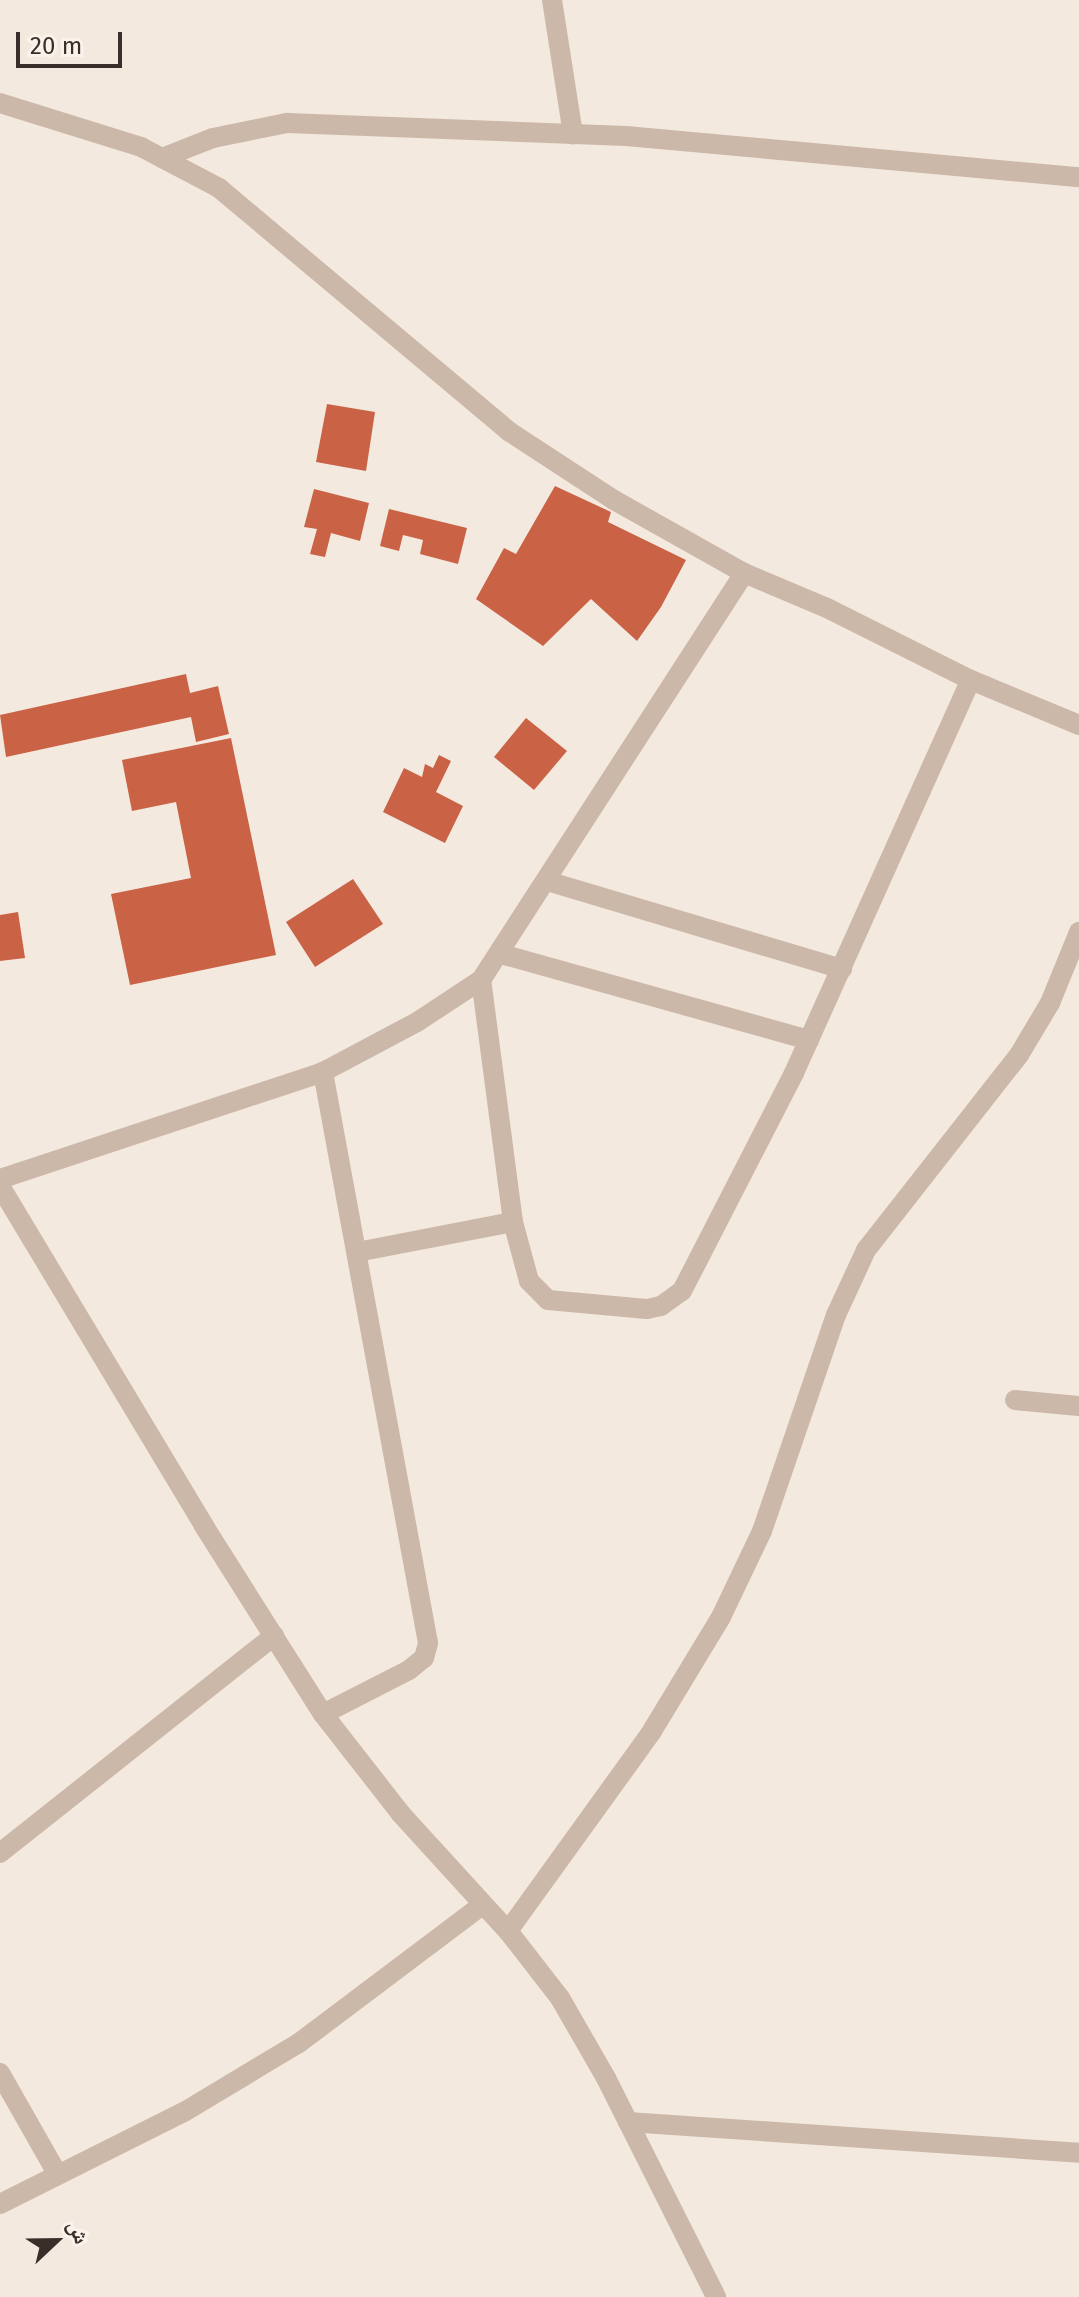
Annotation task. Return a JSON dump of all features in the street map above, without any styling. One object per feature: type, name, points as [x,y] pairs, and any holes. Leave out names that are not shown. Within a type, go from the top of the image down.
[{"type":"street","points":[[552,0],[573,134]]},
{"type":"street","points":[[0,103],[141,147],[219,188],[510,432],[614,500],[744,573],[827,608],[971,680],[1079,725]]},
{"type":"street","points":[[162,158],[213,138],[287,123],[573,134],[1079,177]]},
{"type":"street","points":[[0,1179],[323,1072],[417,1022],[481,980],[501,954],[744,573]]},
{"type":"street","points":[[481,980],[513,1222],[529,1281],[548,1300],[647,1309],[672,1300],[682,1291],[809,1040],[971,680]]},
{"type":"street","points":[[547,881],[842,969]]},
{"type":"street","points":[[508,1931],[652,1731],[721,1617],[762,1531],[836,1315],[866,1250],[1019,1055],[1050,1003],[1079,932]]},
{"type":"street","points":[[501,954],[809,1040]]},
{"type":"street","points":[[323,1072],[428,1643],[424,1658],[409,1670],[323,1714]]},
{"type":"street","points":[[0,1186],[323,1714],[401,1814],[508,1931],[560,1998],[628,2122],[716,2297]]},
{"type":"street","points":[[357,1252],[513,1222]]},
{"type":"street","points":[[1015,1400],[1079,1406]]},
{"type":"street","points":[[0,1853],[274,1636]]},
{"type":"street","points":[[0,2204],[184,2112],[299,2043],[482,1905]]},
{"type":"street","points":[[0,2073],[58,2175]]},
{"type":"street","points":[[628,2122],[1079,2153]]},
{"type":"building","points":[[327,404],[375,412],[366,471],[316,462]]},
{"type":"building","points":[[555,486],[611,512],[608,522],[686,560],[661,607],[637,641],[591,599],[543,646],[476,599],[504,548],[516,554]]},
{"type":"building","points":[[314,489],[369,503],[360,541],[331,533],[325,557],[310,554],[317,529],[304,527]]},
{"type":"building","points":[[389,509],[467,528],[458,564],[420,554],[423,540],[403,535],[399,551],[380,546]]},
{"type":"building","points":[[186,674],[190,693],[218,686],[229,734],[196,742],[191,717],[6,757],[0,715]]},
{"type":"building","points":[[526,718],[567,751],[534,790],[494,757]]},
{"type":"building","points":[[231,738],[276,955],[130,985],[111,894],[191,878],[176,802],[132,811],[122,760]]},
{"type":"building","points":[[439,755],[451,761],[436,792],[463,806],[445,843],[383,812],[404,768],[422,777],[425,764],[433,768]]},
{"type":"building","points":[[353,879],[383,924],[315,967],[286,922]]},
{"type":"building","points":[[18,912],[25,958],[0,961],[0,915]]}]
